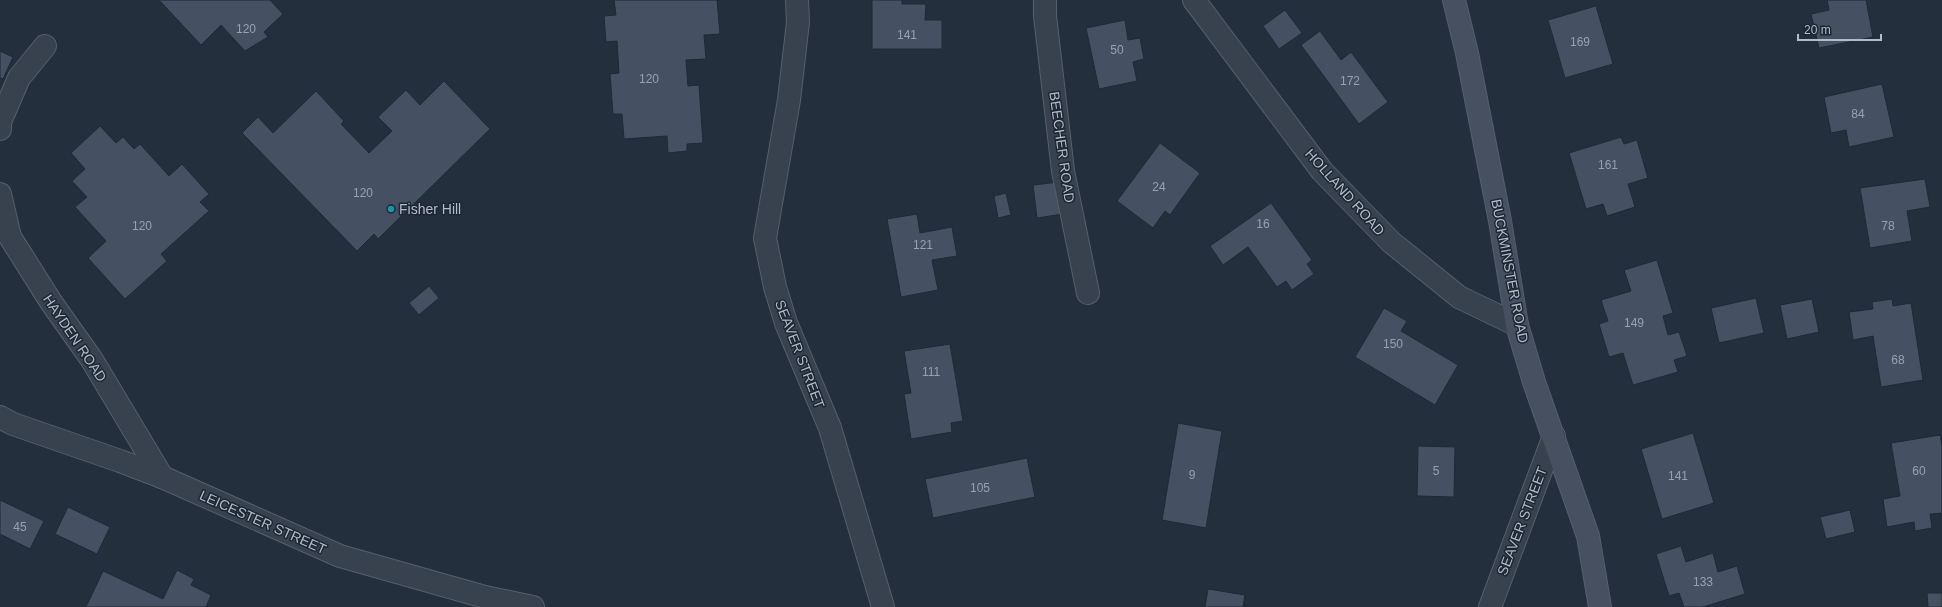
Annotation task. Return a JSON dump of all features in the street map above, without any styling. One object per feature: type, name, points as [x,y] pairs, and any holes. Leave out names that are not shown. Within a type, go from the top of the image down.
[{"type":"street","name":"SEAVER STREET","points":[[797,0],[798,22],[789,100],[765,238],[775,288],[786,323],[830,428],[883,607]]},
{"type":"street","name":"BEECHER ROAD","points":[[1045,0],[1045,16],[1063,171],[1088,294]]},
{"type":"street","name":"HOLLAND ROAD","points":[[1194,0],[1322,171],[1386,237],[1459,297],[1518,325]]},
{"type":"street","name":"BUCKMINSTER ROAD","points":[[1454,0],[1467,53],[1500,221],[1518,325],[1534,382],[1588,536],[1600,607]]},
{"type":"street","points":[[0,129],[0,122],[19,78],[45,46]]},
{"type":"street","name":"HAYDEN ROAD","points":[[0,194],[10,237],[51,302],[92,360],[162,477]]},
{"type":"street","name":"LEICESTER STREET","points":[[0,417],[13,424],[162,477],[340,556],[479,595],[533,607]]},
{"type":"street","name":"SEAVER STREET","points":[[1490,607],[1554,436]]},
{"type":"building","points":[[159,0],[270,0],[283,14],[264,32],[268,37],[245,51],[221,25],[201,45]]},
{"type":"building","points":[[614,0],[717,0],[720,34],[704,35],[706,59],[686,60],[688,86],[699,85],[703,143],[687,144],[687,151],[668,153],[667,136],[624,139],[622,114],[613,114],[610,74],[619,73],[617,41],[606,42],[604,16],[616,15]]},
{"type":"building","points":[[872,0],[902,0],[902,4],[926,4],[925,20],[942,20],[942,49],[872,49]]},
{"type":"building","points":[[1827,0],[1866,0],[1873,37],[1819,48],[1811,14],[1829,10]]},
{"type":"building","points":[[1596,6],[1613,64],[1565,78],[1548,20]]},
{"type":"building","points":[[1285,10],[1302,33],[1279,49],[1263,26]]},
{"type":"building","points":[[1125,20],[1128,40],[1140,38],[1144,59],[1133,62],[1137,81],[1099,89],[1086,28]]},
{"type":"building","points":[[1320,31],[1341,60],[1351,52],[1388,102],[1359,124],[1301,45]]},
{"type":"building","points":[[0,51],[13,57],[3,79],[0,78]]},
{"type":"building","points":[[444,81],[490,129],[378,239],[374,234],[357,251],[242,133],[258,117],[273,133],[316,91],[344,121],[341,124],[369,153],[392,131],[378,117],[406,90],[420,105]]},
{"type":"building","points":[[1882,84],[1894,137],[1849,147],[1846,130],[1831,133],[1824,97]]},
{"type":"building","points":[[100,126],[116,143],[123,137],[134,149],[140,144],[169,176],[182,164],[209,194],[200,202],[209,211],[161,254],[167,261],[125,299],[88,258],[106,241],[75,207],[87,197],[72,181],[85,169],[71,153]]},
{"type":"building","points":[[1621,137],[1624,144],[1637,140],[1648,178],[1628,184],[1635,207],[1607,216],[1603,204],[1586,209],[1569,153]]},
{"type":"building","points":[[1160,143],[1200,173],[1170,215],[1165,211],[1153,228],[1117,201]]},
{"type":"building","points":[[1925,179],[1930,207],[1907,211],[1912,241],[1870,248],[1860,188]]},
{"type":"building","points":[[1059,182],[1063,214],[1037,218],[1033,185]]},
{"type":"building","points":[[1006,193],[1011,215],[998,218],[994,196]]},
{"type":"building","points":[[1271,203],[1312,260],[1307,264],[1314,274],[1292,290],[1286,281],[1277,287],[1248,247],[1223,265],[1210,246]]},
{"type":"building","points":[[917,214],[920,233],[952,227],[957,256],[932,260],[938,290],[901,297],[887,219]]},
{"type":"building","points":[[1657,260],[1673,313],[1663,316],[1668,335],[1679,332],[1687,356],[1674,360],[1678,372],[1633,385],[1623,353],[1609,357],[1599,324],[1608,321],[1601,300],[1631,291],[1624,270]]},
{"type":"building","points":[[429,286],[439,298],[419,315],[409,303]]},
{"type":"building","points":[[1756,298],[1764,333],[1719,343],[1711,308]]},
{"type":"building","points":[[1812,299],[1819,332],[1787,339],[1780,305]]},
{"type":"building","points":[[1892,299],[1893,306],[1911,303],[1923,380],[1881,387],[1873,336],[1853,340],[1849,312],[1873,309],[1872,302]]},
{"type":"building","points":[[1384,308],[1407,321],[1401,331],[1458,365],[1435,405],[1355,357]]},
{"type":"building","points":[[950,344],[963,421],[951,423],[952,432],[911,439],[904,394],[911,393],[904,351]]},
{"type":"building","points":[[1178,423],[1222,431],[1206,528],[1162,520]]},
{"type":"building","points":[[1693,433],[1714,503],[1662,519],[1641,449]]},
{"type":"building","points":[[1940,435],[1942,446],[1942,513],[1930,514],[1932,528],[1915,531],[1914,522],[1887,527],[1883,499],[1900,496],[1891,443]]},
{"type":"building","points":[[1418,446],[1455,447],[1454,497],[1417,496]]},
{"type":"building","points":[[1027,458],[1035,497],[933,518],[925,479]]},
{"type":"building","points":[[0,500],[44,521],[30,549],[0,534]]},
{"type":"building","points":[[68,507],[110,527],[97,554],[55,534]]},
{"type":"building","points":[[1850,510],[1855,532],[1826,539],[1820,517]]},
{"type":"building","points":[[1681,546],[1686,562],[1713,553],[1718,572],[1737,566],[1745,594],[1703,607],[1684,607],[1679,593],[1669,596],[1656,554]]},
{"type":"building","points":[[177,570],[194,579],[191,585],[211,595],[206,607],[86,607],[103,571],[163,599]]},
{"type":"building","points":[[1208,589],[1245,595],[1243,607],[1205,607]]},
{"type":"building","points":[[1927,593],[1942,593],[1942,607],[1928,607]]},
{"type":"place","name":"Fisher Hill","points":[[391,209]]}]
